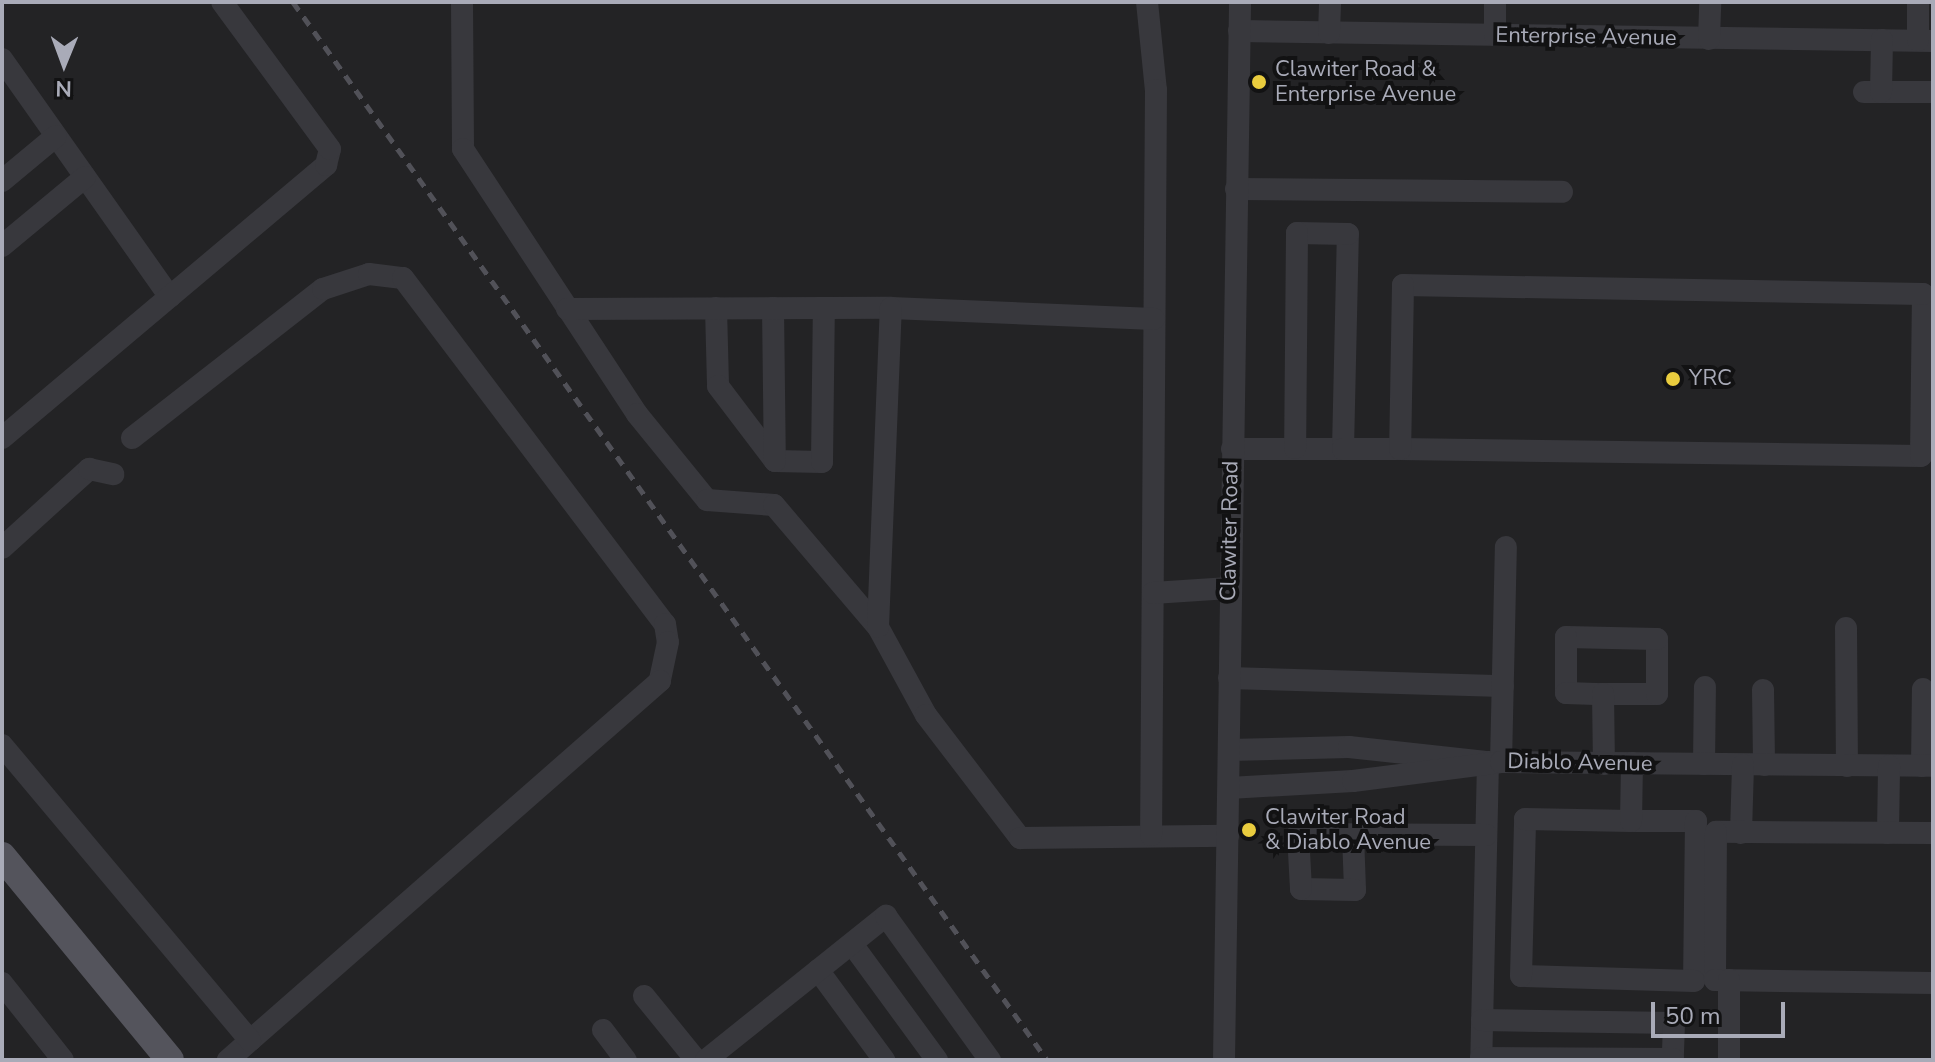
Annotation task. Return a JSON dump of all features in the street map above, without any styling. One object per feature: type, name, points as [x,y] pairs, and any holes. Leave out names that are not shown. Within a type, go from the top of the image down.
[{"type":"main road","points":[[2,856],[170,1060]]},
{"type":"street","points":[[2,438],[326,165],[330,155],[222,2]]},
{"type":"street","points":[[462,2],[463,149],[637,414],[707,500],[774,505],[878,627],[926,715],[1020,838],[1228,836]]},
{"type":"street","points":[[1147,2],[1156,90],[1151,835]]},
{"type":"street","name":"Clawiter Road","points":[[1224,1060],[1240,2]]},
{"type":"street","points":[[1329,33],[1330,2]]},
{"type":"street","points":[[1495,2],[1495,35]]},
{"type":"street","points":[[1709,39],[1710,2]]},
{"type":"street","points":[[1918,2],[1925,40]]},
{"type":"street","name":"Enterprise Avenue","points":[[1239,31],[1925,40]]},
{"type":"street","points":[[1882,40],[1872,92],[1933,92]]},
{"type":"street","points":[[2,59],[170,297]]},
{"type":"street","points":[[5,173],[56,136]]},
{"type":"street","points":[[2,246],[85,177]]},
{"type":"street","points":[[1236,189],[1562,192]]},
{"type":"street","points":[[1295,448],[1297,233],[1348,234],[1343,449]]},
{"type":"street","points":[[132,438],[323,289],[369,274],[403,278],[665,624],[668,642],[660,681],[228,1060]]},
{"type":"street","points":[[1232,449],[1921,456],[1923,294],[1403,285],[1400,449]]},
{"type":"street","points":[[716,308],[718,386],[775,461]]},
{"type":"street","points":[[773,308],[775,461]]},
{"type":"street","points":[[775,461],[822,462],[824,308]]},
{"type":"street","points":[[567,309],[891,308],[1154,319]]},
{"type":"street","points":[[878,627],[891,308]]},
{"type":"street","points":[[2,548],[89,469],[113,474]]},
{"type":"street","points":[[1482,1020],[1674,1023],[1673,1060],[1481,1059],[1486,835],[1503,686],[1506,547]]},
{"type":"street","points":[[1153,593],[1229,588]]},
{"type":"street","points":[[1846,628],[1847,766]]},
{"type":"street","points":[[1566,637],[1657,639],[1657,694],[1603,694],[1566,693],[1566,637]]},
{"type":"street","points":[[1229,678],[1503,686]]},
{"type":"street","points":[[1704,764],[1705,687]]},
{"type":"street","points":[[1923,689],[1927,766]]},
{"type":"street","points":[[1741,833],[1763,690]]},
{"type":"street","points":[[1603,694],[1604,764]]},
{"type":"street","points":[[2,745],[11,773],[250,1041]]},
{"type":"street","points":[[1229,750],[1349,747],[1494,762]]},
{"type":"street","name":"Diablo Avenue","points":[[1229,788],[1353,781],[1494,762],[1927,766]]},
{"type":"street","points":[[1631,821],[1632,763]]},
{"type":"street","points":[[1888,833],[1889,766]]},
{"type":"street","points":[[1525,819],[1631,821],[1696,821],[1694,981],[1521,976],[1525,819]]},
{"type":"street","points":[[1933,833],[1716,832],[1715,980],[1933,983]]},
{"type":"street","points":[[1353,835],[1486,835]]},
{"type":"street","points":[[706,1060],[886,916],[990,1060]]},
{"type":"street","points":[[852,944],[937,1060]]},
{"type":"street","points":[[818,970],[884,1060]]},
{"type":"street","points":[[1729,980],[1729,1060]]},
{"type":"street","points":[[2,983],[63,1060]]},
{"type":"street","points":[[644,996],[696,1060]]},
{"type":"street","points":[[603,1030],[626,1060]]},
{"type":"shaded area","points":[[2,2],[1933,2],[1933,1060],[2,1060]]},
{"type":"railway","points":[[293,2],[1047,1060]]},
{"type":"place","name":"Clawiter Road & Enterprise Avenue","points":[[1259,82]]},
{"type":"place","name":"YRC","points":[[1673,379]]},
{"type":"place","name":"Clawiter Road & Diablo Avenue","points":[[1249,830]]}]
